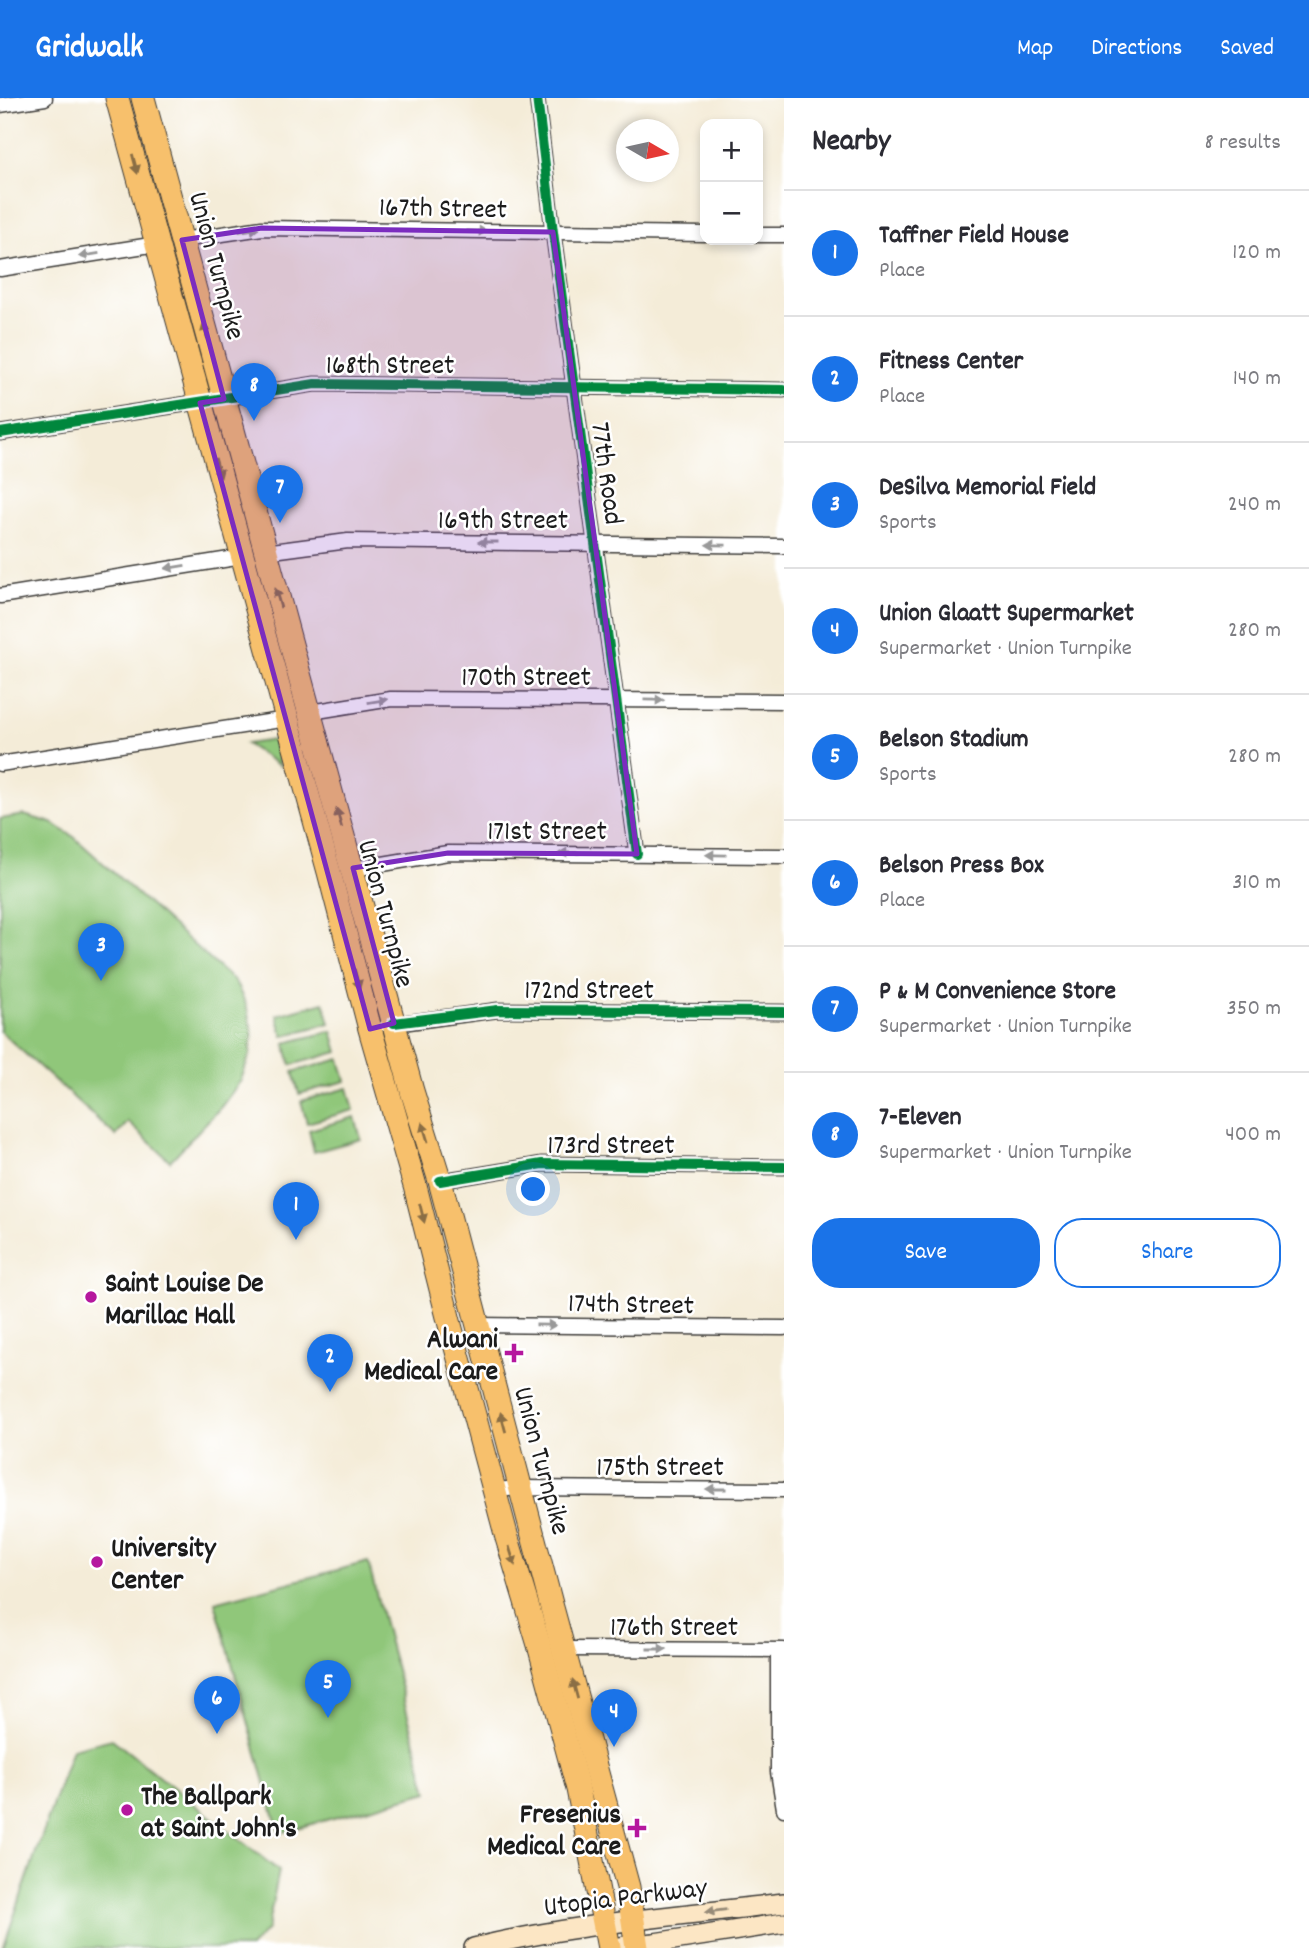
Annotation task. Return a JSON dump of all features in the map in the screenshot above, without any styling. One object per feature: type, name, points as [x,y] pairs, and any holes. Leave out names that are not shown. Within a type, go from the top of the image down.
[{"type":"main road","name":"Union Turnpike","points":[[117,98],[200,403],[310,712],[412,1091],[440,1181],[628,1887],[636,1947]]},
{"type":"main road","name":"Union Turnpike","points":[[143,98],[224,399],[287,719],[415,1186],[494,1490],[578,1789],[610,1948]]},
{"type":"main road","name":"Utopia Parkway","points":[[474,1948],[517,1937],[784,1903]]},
{"type":"main road","name":"Utopia Parkway","points":[[610,1948],[636,1947],[784,1923]]},
{"type":"street","points":[[0,105],[46,98]]},
{"type":"street","name":"77th Road","points":[[537,98],[637,854]]},
{"type":"street","name":"167th Street","points":[[182,240],[262,228],[700,234]]},
{"type":"street","points":[[763,235],[784,235]]},
{"type":"street","points":[[0,269],[157,244]]},
{"type":"street","name":"168th Street","points":[[0,433],[315,384],[784,390]]},
{"type":"street","name":"169th Street","points":[[0,596],[348,541],[784,546]]},
{"type":"street","name":"170th Street","points":[[310,712],[391,699],[784,701]]},
{"type":"street","points":[[0,764],[287,719]]},
{"type":"street","name":"171st Street","points":[[353,869],[448,853],[784,856]]},
{"type":"street","name":"172nd Street","points":[[370,1029],[394,1023],[498,1010],[784,1012]]},
{"type":"street","name":"173rd Street","points":[[440,1181],[542,1164],[784,1167]]},
{"type":"street","name":"174th Street","points":[[478,1325],[784,1328]]},
{"type":"street","name":"175th Street","points":[[494,1490],[784,1490]]},
{"type":"street","name":"176th Street","points":[[564,1649],[781,1650]]},
{"type":"street","points":[[781,1650],[778,1772],[784,1809]]},
{"type":"highlighted area","points":[[262,228],[553,232],[637,854],[448,853],[353,868],[394,1023],[370,1029],[200,403],[224,399],[182,240]]},
{"type":"green space","points":[[273,740],[280,766],[246,744]]},
{"type":"green space","points":[[24,815],[52,823],[74,837],[235,982],[246,1004],[252,1031],[250,1054],[241,1080],[221,1107],[170,1161],[128,1122],[116,1136],[0,1031],[0,819]]},
{"type":"green space","points":[[324,1002],[330,1023],[283,1036],[277,1015]]},
{"type":"green space","points":[[332,1031],[338,1052],[291,1065],[285,1043]]},
{"type":"green space","points":[[340,1059],[346,1081],[299,1094],[293,1072]]},
{"type":"green space","points":[[348,1088],[354,1110],[307,1123],[301,1101]]},
{"type":"green space","points":[[355,1117],[361,1139],[314,1152],[309,1130]]},
{"type":"green space","points":[[368,1562],[428,1792],[279,1833],[215,1602]]},
{"type":"green space","name":"The Ballpark at Saint John's","points":[[112,1739],[279,1871],[267,1930],[250,1948],[3,1948],[72,1749]]},
{"type":"cycle path","points":[[537,98],[637,854]]},
{"type":"cycle path","points":[[0,433],[315,384],[784,390]]},
{"type":"cycle path","points":[[394,1023],[498,1010],[784,1012]]},
{"type":"cycle path","points":[[440,1181],[542,1164],[784,1167]]},
{"type":"place","name":"7-Eleven","points":[[254,421]]},
{"type":"place","name":"P & M Convenience Store","points":[[280,523]]},
{"type":"place","name":"DeSilva Memorial Field","points":[[101,981]]},
{"type":"place","name":"Taffner Field House","points":[[296,1240]]},
{"type":"place","name":"Saint Louise De Marillac Hall","points":[[91,1297]]},
{"type":"place","name":"Alwani Medical Care","points":[[514,1353]]},
{"type":"place","name":"Fitness Center","points":[[330,1392]]},
{"type":"place","name":"University Center","points":[[97,1562]]},
{"type":"place","name":"Belson Stadium","points":[[328,1718]]},
{"type":"place","name":"Belson Press Box","points":[[217,1734]]},
{"type":"place","name":"Union Glaatt Supermarket","points":[[614,1747]]},
{"type":"place","name":"The Ballpark at Saint John's","points":[[127,1810]]},
{"type":"place","name":"Fresenius Medical Care","points":[[637,1828]]}]
